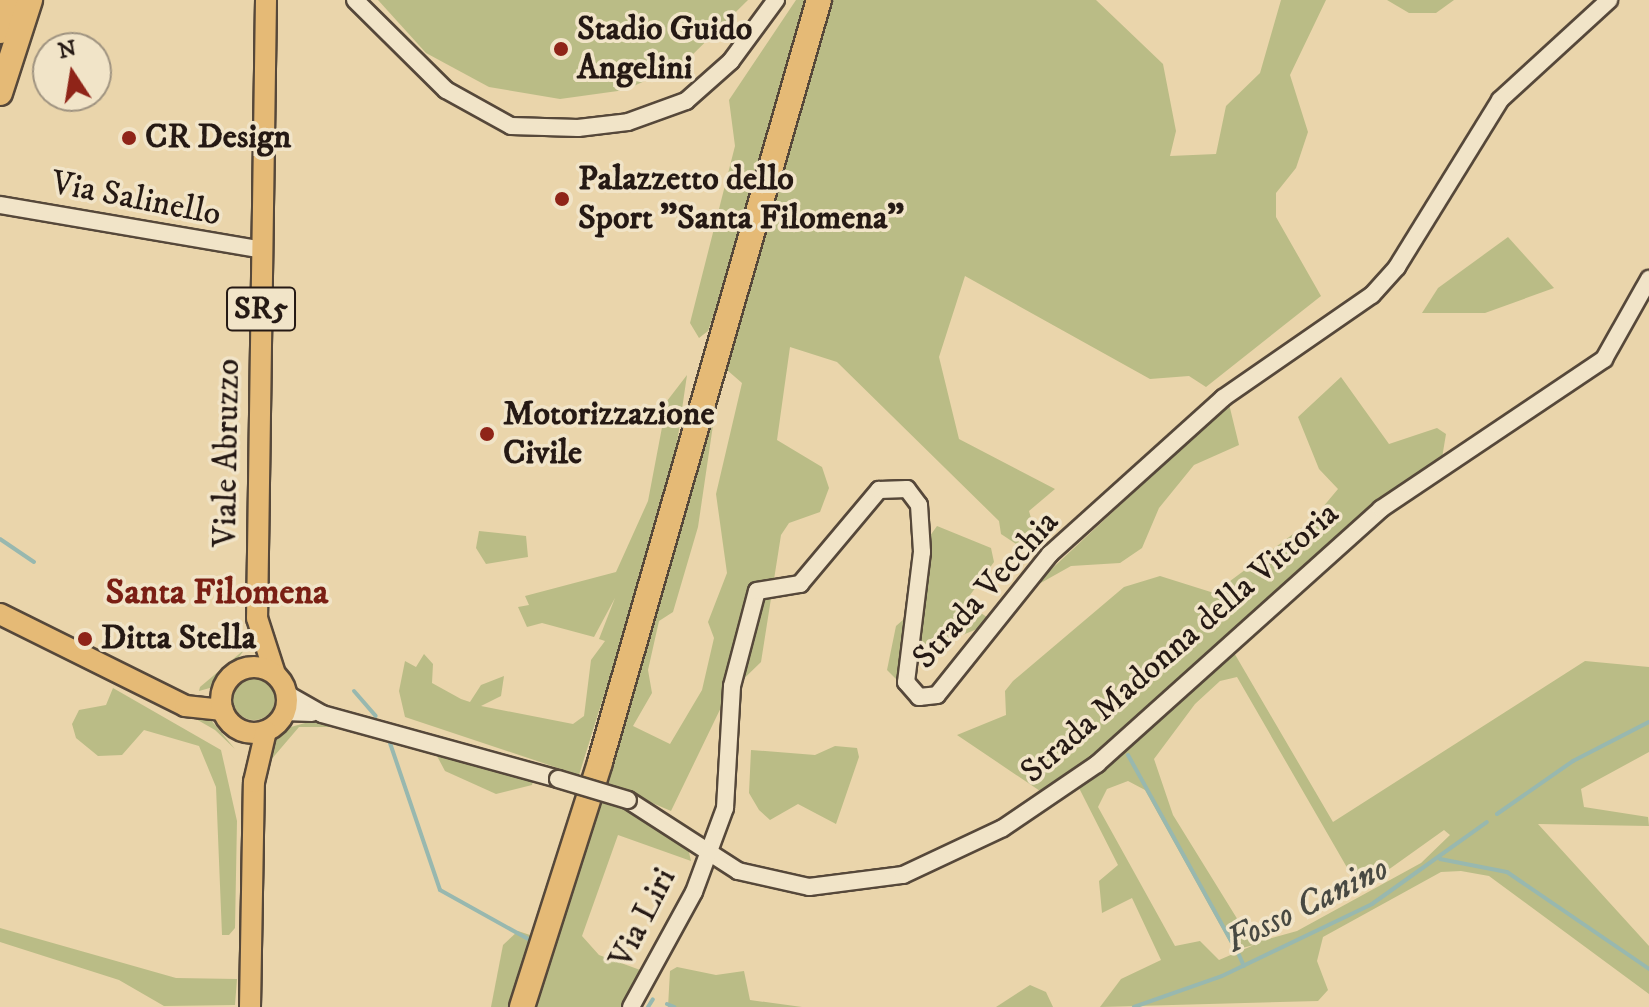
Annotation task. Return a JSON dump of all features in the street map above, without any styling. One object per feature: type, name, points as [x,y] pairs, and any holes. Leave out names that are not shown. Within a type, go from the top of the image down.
[{"type":"highway","points":[[0,31],[9,0]]},
{"type":"highway","points":[[0,93],[30,0]]},
{"type":"highway","points":[[522,1007],[600,762],[819,0]]},
{"type":"main road","name":"Viale Abruzzo","points":[[242,669],[257,618],[266,0]]},
{"type":"main road","points":[[4,618],[170,698],[223,710],[239,730],[254,782]]},
{"type":"main road","name":"Viale Abruzzo","points":[[257,618],[275,674]]},
{"type":"main road","points":[[242,669],[275,674]]},
{"type":"main road","name":"SR5","points":[[223,688],[242,669]]},
{"type":"main road","name":"SR5","points":[[275,674],[286,703]]},
{"type":"main road","points":[[170,698],[223,688],[223,710]]},
{"type":"main road","points":[[250,1007],[254,782],[266,731],[286,703]]},
{"type":"main road","points":[[239,730],[266,731]]},
{"type":"street","points":[[355,0],[446,90],[511,126],[578,128],[628,122],[686,101],[731,61],[776,0]]},
{"type":"street","name":"Strada Vecchia","points":[[706,855],[730,787],[732,686],[757,591],[800,584],[879,490],[907,489],[919,505],[922,552],[906,682],[919,697],[937,695],[1050,554],[1223,398],[1372,295],[1397,267],[1500,100],[1609,0]]},
{"type":"street","name":"Via Salinello","points":[[0,205],[262,250]]},
{"type":"street","name":"Strada Madonna della Vittoria","points":[[286,703],[628,800],[706,855],[773,881],[874,883],[1035,811],[1097,764],[1357,527],[1604,359],[1649,279]]},
{"type":"street","name":"Via Liri","points":[[631,1007],[694,892],[706,855]]},
{"type":"green space","name":"Stadio Guido Angelini","points":[[378,0],[748,0],[684,63],[625,90],[560,99],[489,87],[426,53]]},
{"type":"green space","points":[[796,0],[813,0],[757,186],[708,331],[699,338],[690,323],[735,146],[729,100]]},
{"type":"green space","points":[[829,0],[1096,0],[1163,64],[1176,131],[1170,156],[1216,154],[1226,106],[1260,73],[1281,0],[1326,0],[1290,75],[1308,132],[1296,168],[1276,193],[1276,217],[1321,296],[1206,387],[1189,376],[1150,379],[965,276],[939,357],[959,439],[1055,489],[1029,511],[1037,539],[1031,554],[1001,534],[999,521],[837,362],[790,347],[777,440],[822,467],[829,488],[820,512],[789,523],[781,535],[761,662],[727,695],[671,811],[603,782],[717,398],[698,527],[673,612],[659,621],[648,670],[652,693],[633,726],[670,744],[702,690],[714,638],[708,622],[727,573],[716,494],[742,383],[727,370]]},
{"type":"green space","points":[[1387,0],[1454,0],[1436,13],[1409,13]]},
{"type":"green space","points":[[1508,237],[1554,288],[1485,313],[1422,313],[1438,288]]},
{"type":"green space","points":[[687,375],[672,478],[579,775],[405,717],[399,691],[405,661],[416,667],[424,654],[433,664],[432,683],[461,699],[470,702],[481,685],[504,676],[501,696],[481,706],[573,724],[584,716],[591,660],[605,641],[599,639],[615,598],[594,637],[542,623],[527,627],[518,607],[529,605],[525,596],[616,572],[648,501],[667,401]]},
{"type":"green space","points":[[1341,377],[1389,444],[1437,428],[1446,434],[1442,458],[1316,557],[1060,785],[1043,793],[957,735],[1006,715],[1005,691],[1013,681],[1124,587],[1160,576],[1214,593],[1312,520],[1338,489],[1319,469],[1298,417]]},
{"type":"green space","points":[[1229,404],[1239,445],[1194,465],[1159,508],[1142,548],[1120,563],[1071,566],[1030,589]]},
{"type":"green space","points":[[937,526],[991,548],[994,562],[965,602],[994,622],[948,641],[934,637],[902,673],[906,689],[887,670],[896,626],[911,613],[917,554]]},
{"type":"green space","points":[[479,531],[526,536],[528,557],[486,564],[476,548]]},
{"type":"green space","points":[[245,649],[217,686],[199,691],[200,687]]},
{"type":"green space","points":[[1233,651],[1333,822],[1585,661],[1649,667],[1649,752],[1581,789],[1584,807],[1648,817],[1649,826],[1538,824],[1649,946],[1649,994],[1489,876],[1461,871],[1441,872],[1323,937],[1317,961],[1328,990],[1318,1001],[1100,1007],[1121,979],[1161,960],[1132,898],[1102,913],[1099,881],[1118,865],[1079,788]],"holes":[[[1237,677],[1360,890],[1444,830],[1450,835],[1421,863],[1297,931],[1265,940],[1241,925],[1173,815],[1154,759],[1195,704],[1220,681]],[[1128,781],[1145,790],[1234,950],[1254,945],[1219,960],[1200,941],[1175,946],[1098,807],[1107,789]]]},
{"type":"green space","points":[[254,678],[269,684],[275,699],[269,714],[254,720],[239,714],[233,699],[239,684]]},
{"type":"green space","points":[[113,688],[221,750],[237,821],[235,928],[229,935],[222,935],[216,787],[199,746],[144,730],[122,755],[98,756],[76,738],[72,724],[79,710],[106,705]]},
{"type":"green space","points":[[189,715],[210,719],[235,749],[215,730]]},
{"type":"green space","points":[[316,720],[336,727],[299,727],[264,768],[280,730]]},
{"type":"green space","points":[[835,746],[857,748],[859,757],[836,824],[798,804],[770,820],[759,810],[749,793],[751,750],[815,755]]},
{"type":"green space","points":[[441,750],[534,777],[532,785],[496,794],[445,771],[437,756]]},
{"type":"green space","points":[[599,797],[637,810],[688,848],[691,861],[618,835],[582,936],[599,955],[643,971],[623,1007],[531,1007]]},
{"type":"green space","points":[[0,928],[176,978],[237,979],[235,1005],[164,1006],[119,980],[0,942]]},
{"type":"green space","points":[[518,931],[536,937],[509,1007],[491,1007],[503,945]]},
{"type":"green space","points":[[677,967],[716,975],[744,971],[750,1000],[802,1007],[668,1007],[670,971]]},
{"type":"green space","points":[[1030,985],[1046,992],[1053,1007],[996,1007]]},
{"type":"waterway","name":"Fosso Canino","points":[[0,539],[34,562]]},
{"type":"waterway","name":"Fosso Canino","points":[[354,691],[376,716]]},
{"type":"waterway","name":"Fosso Canino","points":[[1497,814],[1573,761],[1649,722]]},
{"type":"waterway","name":"Fosso Canino","points":[[390,743],[440,890],[528,939]]},
{"type":"waterway","points":[[1128,755],[1236,950]]},
{"type":"waterway","name":"Fosso Canino","points":[[1134,1007],[1222,976],[1372,904],[1487,822]]},
{"type":"waterway","points":[[1440,859],[1507,872],[1649,969]]},
{"type":"waterway","points":[[1239,955],[1244,966]]},
{"type":"waterway","points":[[648,1007],[653,999]]},
{"type":"waterway","name":"Fosso Canino","points":[[667,1004],[674,1007]]},
{"type":"place","name":"Stadio Guido Angelini","points":[[561,49]]},
{"type":"place","name":"CR Design","points":[[129,138]]},
{"type":"place","name":"Palazzetto dello Sport \"Santa Filomena\"","points":[[562,199]]},
{"type":"place","name":"Motorizzazione Civile","points":[[487,434]]},
{"type":"place","name":"Ditta Stella","points":[[85,639]]},
{"type":"district","name":"Santa Filomena","points":[[217,593]]}]
